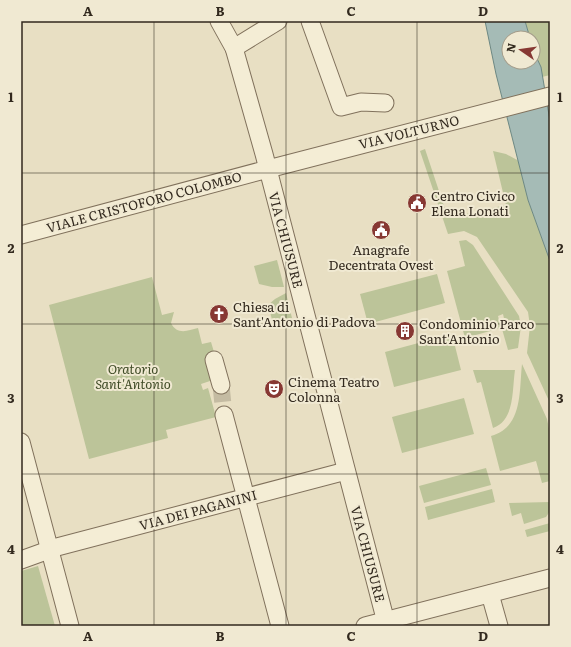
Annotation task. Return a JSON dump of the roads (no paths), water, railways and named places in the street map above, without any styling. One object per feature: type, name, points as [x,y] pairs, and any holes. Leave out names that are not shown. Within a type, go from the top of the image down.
[{"type":"street","name":"VIA CHIUSURE","points":[[219,21],[234,48],[268,169],[386,624]]},
{"type":"street","points":[[234,48],[278,21]]},
{"type":"street","points":[[310,21],[341,108],[361,102],[385,103]]},
{"type":"street","name":"VIA VOLTURNO","points":[[268,169],[550,96]]},
{"type":"street","name":"VIALE CRISTOFORO COLOMBO","points":[[21,235],[268,169]]},
{"type":"street","points":[[214,360],[221,385]]},
{"type":"street","points":[[224,415],[280,626]]},
{"type":"street","points":[[21,442],[70,626]]},
{"type":"street","name":"VIA DEI PAGANINI","points":[[21,560],[49,550],[346,471]]},
{"type":"street","points":[[365,626],[386,624],[550,578]]},
{"type":"street","points":[[490,594],[499,626]]},
{"type":"water","points":[[485,21],[525,21],[528,30],[501,30],[501,70],[541,70],[541,67],[550,121],[550,261],[528,200],[496,74]]},
{"type":"tunnel","points":[[221,385],[224,415]]},
{"type":"place","name":"Centro Civico Elena Lonati","points":[[417,203]]},
{"type":"place","name":"Anagrafe Decentrata Ovest","points":[[381,230]]},
{"type":"place","name":"Chiesa di Sant'Antonio di Padova","points":[[219,314]]},
{"type":"place","name":"Condominio Parco Sant'Antonio","points":[[405,331]]},
{"type":"place","name":"Cinema Teatro Colonna","points":[[274,389]]},
{"type":"park label","name":"Oratorio Sant'Antonio","points":[[133,376]]}]
